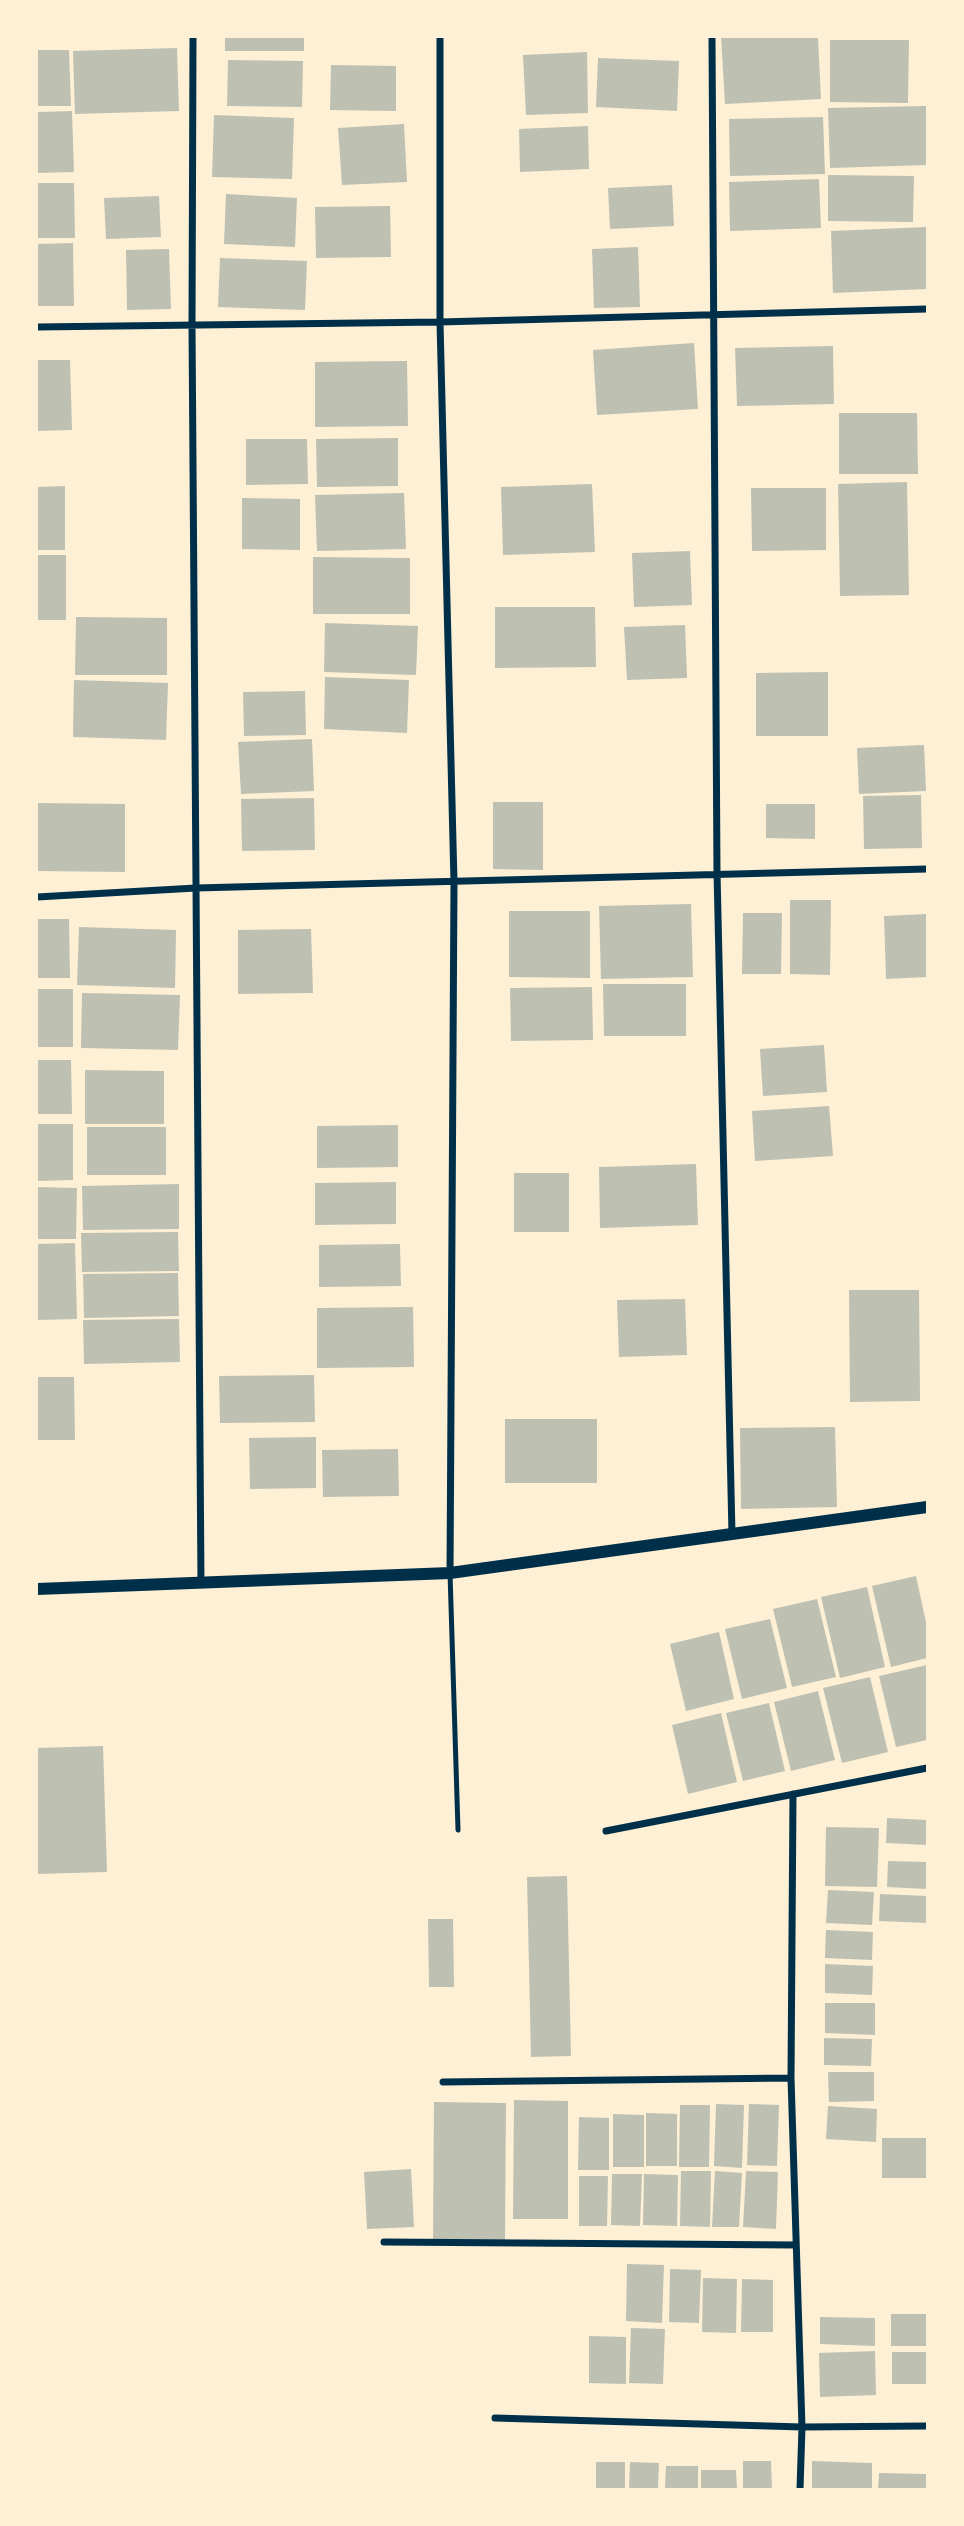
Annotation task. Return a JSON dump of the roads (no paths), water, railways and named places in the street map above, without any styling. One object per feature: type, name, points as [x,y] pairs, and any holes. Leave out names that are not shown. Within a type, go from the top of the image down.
[{"type":"street","points":[[193,37],[192,325],[201,1585]]},
{"type":"street","points":[[440,37],[440,322],[454,882],[450,1573]]},
{"type":"street","points":[[712,38],[718,872],[732,1535]]},
{"type":"street","points":[[37,327],[715,317],[927,309]]},
{"type":"street","points":[[37,897],[195,888],[718,872],[927,869]]},
{"type":"street","points":[[37,1589],[201,1585],[450,1573],[927,1507]]},
{"type":"street","points":[[606,1831],[927,1768]]},
{"type":"street","points":[[793,1794],[791,2078],[802,2427],[800,2489]]},
{"type":"street","points":[[443,2082],[791,2078]]},
{"type":"street","points":[[384,2242],[796,2245]]},
{"type":"street","points":[[495,2418],[802,2427],[927,2426]]},
{"type":"lane","points":[[450,1573],[458,1830]]}]
